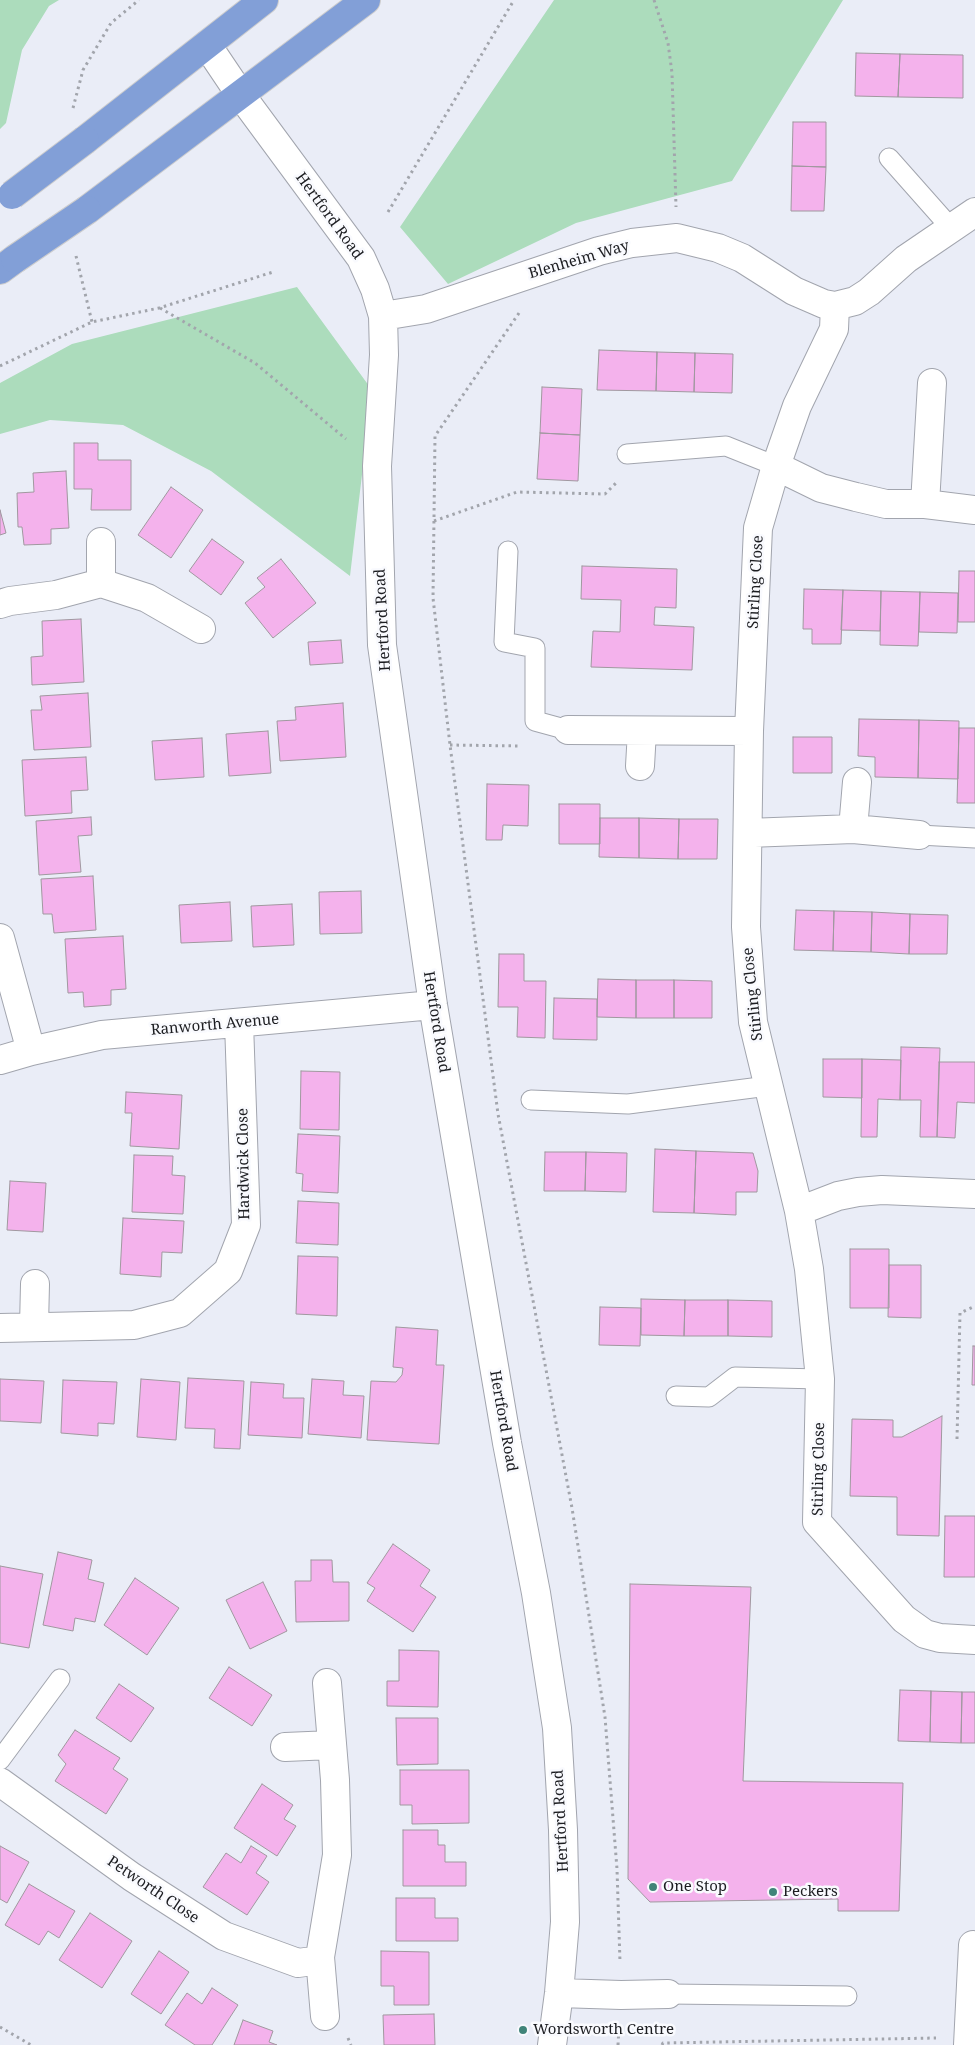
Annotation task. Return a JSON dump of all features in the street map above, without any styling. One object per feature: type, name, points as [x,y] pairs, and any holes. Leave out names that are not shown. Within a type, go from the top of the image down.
[{"type":"highway","points":[[6,200],[264,0]]},
{"type":"highway","points":[[8,264],[87,210],[366,0]]},
{"type":"street","name":"Hertford Road","points":[[207,45],[240,94],[361,258],[375,289],[383,316],[384,355],[377,466],[382,646],[433,1005],[507,1443],[536,1593],[556,1728],[563,1830],[565,1922],[552,2045]]},
{"type":"street","points":[[835,306],[854,301],[869,292],[906,260],[975,212]]},
{"type":"street","name":"Blenheim Way","points":[[383,316],[426,309],[599,251],[677,238],[726,251],[742,258],[794,291],[824,304],[835,306]]},
{"type":"street","name":"Stirling Close","points":[[835,306],[834,329],[797,406],[776,466],[758,528],[749,731],[746,927],[753,1022],[799,1211],[813,1296],[820,1379],[817,1522],[904,1619],[925,1634],[940,1638],[975,1640]]},
{"type":"street","points":[[925,504],[932,383]]},
{"type":"street","points":[[776,466],[821,488],[856,498],[886,504],[925,504],[975,510]]},
{"type":"street","points":[[101,542],[101,583]]},
{"type":"street","points":[[0,604],[56,595],[101,583],[147,598],[202,629]]},
{"type":"street","points":[[568,730],[749,731]]},
{"type":"street","points":[[640,766],[642,731]]},
{"type":"street","points":[[853,829],[857,782]]},
{"type":"street","points":[[748,832],[853,829],[919,836]]},
{"type":"street","points":[[0,938],[32,1051]]},
{"type":"street","name":"Ranworth Avenue","points":[[0,1060],[102,1035],[433,1005]]},
{"type":"street","name":"Hardwick Close","points":[[0,1328],[134,1325],[180,1313],[228,1271],[246,1225],[239,1022]]},
{"type":"street","points":[[799,1211],[838,1196],[858,1192],[882,1190],[975,1194]]},
{"type":"street","points":[[34,1326],[35,1284]]},
{"type":"street","points":[[325,2016],[320,1957],[337,1855],[336,1780],[327,1683]]},
{"type":"street","points":[[285,1747],[332,1745]]},
{"type":"street","name":"Petworth Close","points":[[0,1782],[132,1877],[224,1936],[298,1963],[313,1961],[320,1957]]},
{"type":"street","points":[[968,2041],[973,1945]]},
{"type":"street","points":[[559,1993],[668,1994]]},
{"type":"lane","points":[[889,158],[951,228]]},
{"type":"lane","points":[[627,454],[726,446],[776,466]]},
{"type":"lane","points":[[508,551],[504,642],[535,648],[535,721],[568,730]]},
{"type":"lane","points":[[919,836],[975,838]]},
{"type":"lane","points":[[531,1100],[628,1104],[768,1086]]},
{"type":"lane","points":[[676,1396],[708,1397],[735,1377],[820,1379]]},
{"type":"lane","points":[[0,1760],[60,1679]]},
{"type":"lane","points":[[668,1994],[847,1996]]},
{"type":"path","points":[[388,212],[514,0]]},
{"type":"path","points":[[654,0],[668,43],[672,73],[677,238]]},
{"type":"path","points":[[0,366],[92,322],[159,308],[273,272]]},
{"type":"path","points":[[523,307],[435,436],[433,598],[440,668],[498,1114],[572,1508],[605,1717],[617,1869],[621,1995],[618,2045]]},
{"type":"path","points":[[159,308],[255,363],[319,415],[377,466]]},
{"type":"path","points":[[434,521],[518,492],[605,494],[624,476],[627,454]]},
{"type":"path","points":[[957,1439],[960,1313],[975,1306]]},
{"type":"path","points":[[0,2027],[31,2045]]},
{"type":"path","points":[[662,2045],[663,2043],[968,2041]]},
{"type":"green space","points":[[0,0],[59,0],[49,6],[22,50],[6,123],[0,129]]},
{"type":"green space","points":[[554,0],[843,0],[732,181],[576,223],[448,284],[400,227]]},
{"type":"green space","points":[[297,287],[372,390],[350,576],[211,471],[123,425],[50,420],[0,434],[0,383],[72,344]]},
{"type":"building","points":[[856,53],[900,54],[898,97],[855,96]]},
{"type":"building","points":[[900,54],[963,55],[963,98],[898,97]]},
{"type":"building","points":[[793,122],[826,122],[826,167],[792,166]]},
{"type":"building","points":[[792,166],[826,167],[824,211],[791,211]]},
{"type":"building","points":[[599,350],[657,352],[656,391],[597,390]]},
{"type":"building","points":[[657,352],[695,353],[694,392],[656,391]]},
{"type":"building","points":[[695,353],[733,354],[732,393],[694,392]]},
{"type":"building","points":[[542,387],[582,389],[580,435],[540,433]]},
{"type":"building","points":[[540,433],[580,435],[578,481],[537,479]]},
{"type":"building","points":[[74,443],[98,443],[98,460],[131,460],[131,510],[91,510],[92,489],[74,489]]},
{"type":"building","points":[[66,471],[69,528],[51,529],[51,544],[24,545],[22,527],[18,527],[17,493],[34,492],[33,473]]},
{"type":"building","points":[[171,487],[203,510],[171,558],[138,535]]},
{"type":"building","points":[[0,510],[6,533],[0,535]]},
{"type":"building","points":[[212,539],[244,562],[221,595],[189,571]]},
{"type":"building","points":[[281,559],[316,603],[273,638],[245,603],[265,587],[257,578]]},
{"type":"building","points":[[582,566],[677,569],[676,608],[655,607],[654,625],[694,627],[692,670],[591,667],[593,631],[620,632],[621,600],[581,599]]},
{"type":"building","points":[[959,571],[975,571],[975,622],[958,622]]},
{"type":"building","points":[[804,589],[843,590],[841,644],[812,644],[812,629],[803,629]]},
{"type":"building","points":[[843,590],[881,591],[880,631],[841,630]]},
{"type":"building","points":[[881,591],[920,592],[918,646],[880,645]]},
{"type":"building","points":[[920,592],[958,593],[957,633],[919,632]]},
{"type":"building","points":[[81,619],[84,682],[32,685],[31,657],[43,656],[42,621]]},
{"type":"building","points":[[341,640],[343,663],[310,665],[308,642]]},
{"type":"building","points":[[88,693],[91,747],[34,750],[31,710],[42,710],[40,696]]},
{"type":"building","points":[[343,703],[346,757],[280,761],[277,721],[296,720],[295,707]]},
{"type":"building","points":[[859,719],[919,720],[918,778],[875,777],[875,757],[858,756]]},
{"type":"building","points":[[919,720],[959,721],[958,779],[918,778]]},
{"type":"building","points":[[959,728],[975,728],[975,803],[957,803]]},
{"type":"building","points":[[268,731],[271,773],[229,776],[226,734]]},
{"type":"building","points":[[793,737],[832,737],[832,773],[793,773]]},
{"type":"building","points":[[202,738],[204,777],[155,780],[152,741]]},
{"type":"building","points":[[86,757],[88,790],[71,791],[72,813],[25,816],[22,760]]},
{"type":"building","points":[[487,784],[529,785],[528,826],[503,825],[502,840],[486,840]]},
{"type":"building","points":[[559,804],[600,804],[600,844],[559,844]]},
{"type":"building","points":[[91,817],[92,835],[78,836],[81,872],[39,875],[36,821]]},
{"type":"building","points":[[600,818],[639,818],[639,858],[599,857]]},
{"type":"building","points":[[639,818],[679,819],[678,859],[639,858]]},
{"type":"building","points":[[679,819],[718,819],[717,859],[678,859]]},
{"type":"building","points":[[93,876],[96,930],[54,933],[52,914],[43,914],[41,879]]},
{"type":"building","points":[[361,891],[362,933],[320,934],[319,892]]},
{"type":"building","points":[[230,902],[232,941],[181,943],[179,905]]},
{"type":"building","points":[[292,904],[294,945],[253,947],[251,906]]},
{"type":"building","points":[[796,910],[834,911],[833,951],[794,950]]},
{"type":"building","points":[[834,911],[872,912],[871,952],[833,951]]},
{"type":"building","points":[[872,912],[910,914],[909,954],[871,952]]},
{"type":"building","points":[[910,914],[948,915],[947,954],[909,954]]},
{"type":"building","points":[[123,936],[126,989],[111,990],[111,1005],[84,1007],[83,992],[68,993],[65,939]]},
{"type":"building","points":[[499,954],[524,954],[524,981],[546,981],[545,1038],[517,1037],[518,1007],[498,1007]]},
{"type":"building","points":[[598,979],[636,980],[636,1018],[597,1017]]},
{"type":"building","points":[[636,980],[674,980],[674,1018],[636,1018]]},
{"type":"building","points":[[674,980],[712,981],[712,1018],[674,1018]]},
{"type":"building","points":[[554,998],[597,999],[597,1040],[553,1039]]},
{"type":"building","points":[[901,1047],[940,1048],[937,1137],[920,1137],[921,1100],[900,1100]]},
{"type":"building","points":[[823,1059],[862,1059],[862,1098],[823,1097]]},
{"type":"building","points":[[862,1059],[901,1060],[900,1100],[878,1099],[877,1137],[861,1137]]},
{"type":"building","points":[[939,1062],[975,1062],[975,1103],[957,1102],[955,1138],[937,1137]]},
{"type":"building","points":[[301,1071],[340,1072],[339,1130],[300,1129]]},
{"type":"building","points":[[126,1092],[182,1095],[179,1149],[130,1146],[132,1113],[125,1113]]},
{"type":"building","points":[[298,1134],[340,1136],[338,1193],[302,1191],[303,1174],[296,1173]]},
{"type":"building","points":[[655,1149],[696,1151],[694,1213],[653,1212]]},
{"type":"building","points":[[696,1151],[753,1153],[758,1171],[757,1192],[736,1192],[736,1215],[694,1213]]},
{"type":"building","points":[[545,1152],[586,1152],[585,1191],[544,1191]]},
{"type":"building","points":[[586,1152],[627,1153],[626,1192],[585,1191]]},
{"type":"building","points":[[134,1155],[173,1156],[172,1175],[185,1176],[183,1214],[132,1212]]},
{"type":"building","points":[[10,1181],[46,1183],[43,1232],[7,1230]]},
{"type":"building","points":[[298,1201],[339,1203],[338,1245],[296,1243]]},
{"type":"building","points":[[123,1218],[184,1221],[182,1253],[162,1252],[161,1277],[120,1274]]},
{"type":"building","points":[[850,1249],[889,1249],[889,1308],[850,1308]]},
{"type":"building","points":[[298,1256],[338,1257],[337,1316],[296,1314]]},
{"type":"building","points":[[889,1265],[921,1265],[921,1318],[888,1317]]},
{"type":"building","points":[[641,1299],[685,1300],[684,1336],[641,1335]]},
{"type":"building","points":[[685,1300],[728,1300],[728,1336],[684,1336]]},
{"type":"building","points":[[728,1300],[772,1301],[772,1337],[728,1336]]},
{"type":"building","points":[[600,1307],[641,1308],[640,1346],[599,1345]]},
{"type":"building","points":[[396,1327],[438,1330],[436,1365],[444,1365],[439,1444],[367,1440],[371,1381],[396,1382],[402,1375],[403,1368],[393,1367]]},
{"type":"building","points":[[973,1346],[975,1346],[975,1385],[972,1385]]},
{"type":"building","points":[[188,1378],[244,1381],[240,1449],[214,1448],[215,1429],[185,1428]]},
{"type":"building","points":[[0,1379],[44,1381],[41,1423],[0,1421]]},
{"type":"building","points":[[141,1379],[180,1382],[176,1440],[137,1437]]},
{"type":"building","points":[[312,1379],[344,1381],[343,1395],[364,1396],[361,1438],[308,1434]]},
{"type":"building","points":[[63,1380],[117,1382],[114,1424],[98,1423],[98,1436],[61,1433]]},
{"type":"building","points":[[251,1382],[284,1384],[283,1398],[304,1398],[302,1438],[248,1435]]},
{"type":"building","points":[[942,1416],[939,1536],[897,1535],[897,1497],[850,1496],[852,1419],[893,1420],[893,1437],[902,1437]]},
{"type":"building","points":[[945,1516],[975,1516],[975,1577],[944,1577]]},
{"type":"building","points":[[393,1544],[430,1570],[420,1586],[436,1597],[413,1632],[367,1601],[375,1588],[367,1583]]},
{"type":"building","points":[[58,1552],[92,1560],[88,1579],[104,1583],[95,1622],[75,1618],[73,1631],[43,1625]]},
{"type":"building","points":[[311,1560],[332,1560],[333,1582],[349,1582],[349,1621],[296,1622],[295,1581],[311,1581]]},
{"type":"building","points":[[0,1566],[43,1574],[29,1648],[0,1643]]},
{"type":"building","points":[[135,1578],[179,1608],[147,1655],[104,1625]]},
{"type":"building","points":[[263,1582],[287,1631],[250,1649],[226,1600]]},
{"type":"building","points":[[630,1584],[751,1587],[743,1781],[903,1783],[899,1911],[838,1911],[838,1899],[650,1902],[628,1879]]},
{"type":"building","points":[[399,1650],[439,1651],[438,1707],[387,1706],[387,1681],[399,1681]]},
{"type":"building","points":[[229,1667],[272,1695],[252,1726],[209,1698]]},
{"type":"building","points":[[119,1684],[154,1708],[131,1742],[96,1718]]},
{"type":"building","points":[[900,1690],[931,1691],[930,1742],[898,1741]]},
{"type":"building","points":[[931,1691],[962,1692],[961,1743],[930,1742]]},
{"type":"building","points":[[962,1692],[975,1692],[975,1743],[961,1743]]},
{"type":"building","points":[[396,1718],[438,1718],[438,1764],[397,1765]]},
{"type":"building","points":[[75,1730],[120,1758],[113,1769],[128,1779],[106,1814],[55,1781],[66,1764],[58,1755]]},
{"type":"building","points":[[400,1770],[469,1770],[469,1823],[412,1824],[412,1805],[400,1805]]},
{"type":"building","points":[[262,1784],[293,1805],[284,1819],[296,1826],[277,1856],[234,1828]]},
{"type":"building","points":[[403,1830],[438,1830],[438,1845],[445,1845],[445,1862],[466,1862],[466,1886],[403,1886]]},
{"type":"building","points":[[0,1846],[29,1862],[7,1903],[0,1899]]},
{"type":"building","points":[[251,1846],[267,1856],[256,1873],[269,1882],[247,1915],[203,1887],[226,1853],[241,1863]]},
{"type":"building","points":[[29,1884],[75,1911],[59,1938],[48,1931],[39,1945],[5,1925]]},
{"type":"building","points":[[396,1898],[435,1898],[435,1918],[458,1918],[458,1941],[396,1941]]},
{"type":"building","points":[[90,1913],[132,1941],[102,1988],[59,1960]]},
{"type":"building","points":[[159,1951],[189,1972],[161,2014],[131,1994]]},
{"type":"building","points":[[381,1951],[429,1952],[429,2005],[394,2005],[394,1986],[381,1986]]},
{"type":"building","points":[[212,1988],[238,2005],[212,2045],[195,2045],[165,2025],[187,1993],[202,2004]]},
{"type":"building","points":[[434,2014],[435,2045],[384,2045],[383,2015]]},
{"type":"building","points":[[243,2020],[273,2031],[269,2042],[277,2045],[234,2045]]},
{"type":"place","name":"One Stop","points":[[653,1887]]},
{"type":"place","name":"Peckers","points":[[773,1892]]},
{"type":"place","name":"Wordsworth Centre","points":[[523,2030]]}]
